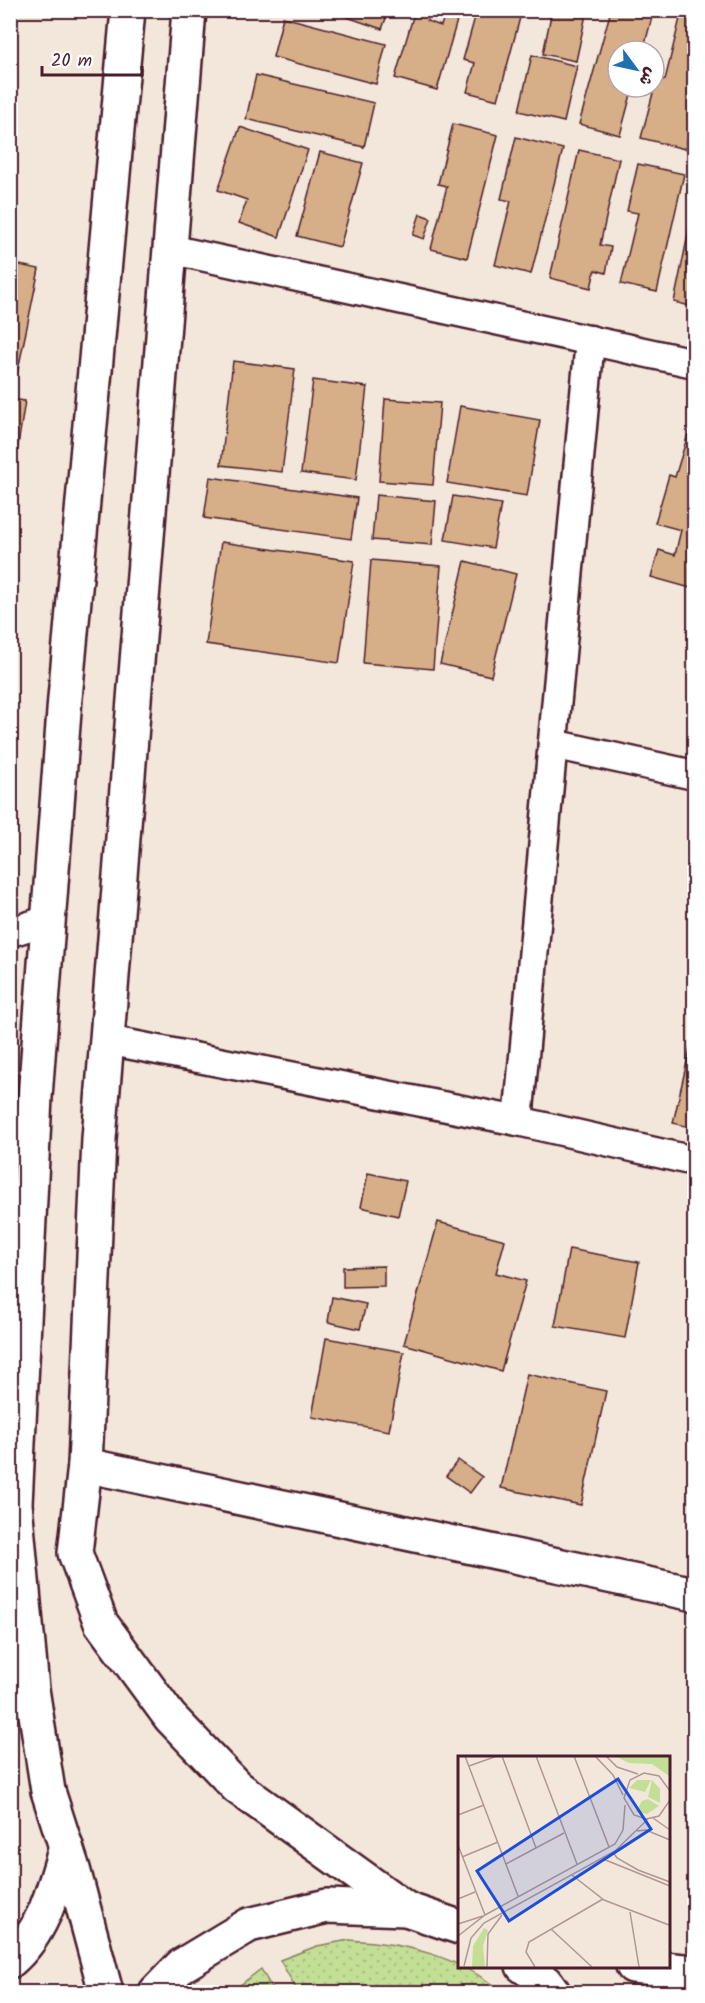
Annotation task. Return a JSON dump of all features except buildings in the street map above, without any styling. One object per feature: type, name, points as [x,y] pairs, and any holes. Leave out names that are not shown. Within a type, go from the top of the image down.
[{"type":"main road","points":[[113,10],[122,68]]},
{"type":"main road","points":[[106,1992],[48,1791],[32,1689],[13,1486],[17,1334],[65,698],[128,10]]},
{"type":"main road","points":[[189,10],[99,1139],[85,1465],[75,1553],[102,1623],[115,1642],[170,1717],[237,1787],[406,1909],[458,1928]]},
{"type":"main road","points":[[85,1465],[694,1594]]},
{"type":"main road","points":[[10,1961],[21,1952],[45,1914],[66,1847]]},
{"type":"main road","points":[[156,1992],[181,1966],[249,1924],[327,1906],[406,1909]]},
{"type":"main road","points":[[526,1967],[546,1982],[553,1992]]},
{"type":"main road","points":[[650,1967],[694,1972]]},
{"type":"street","points":[[169,249],[694,363]]},
{"type":"street","points":[[518,1121],[590,340]]},
{"type":"street","points":[[553,744],[694,775]]},
{"type":"street","points":[[10,932],[49,920]]},
{"type":"street","points":[[107,1040],[518,1121],[694,1161]]},
{"type":"green space","points":[[349,1940],[411,1948],[468,1969],[502,1992],[298,1992],[280,1960],[317,1946]]},
{"type":"green space","points":[[261,1969],[274,1992],[231,1992]]}]
